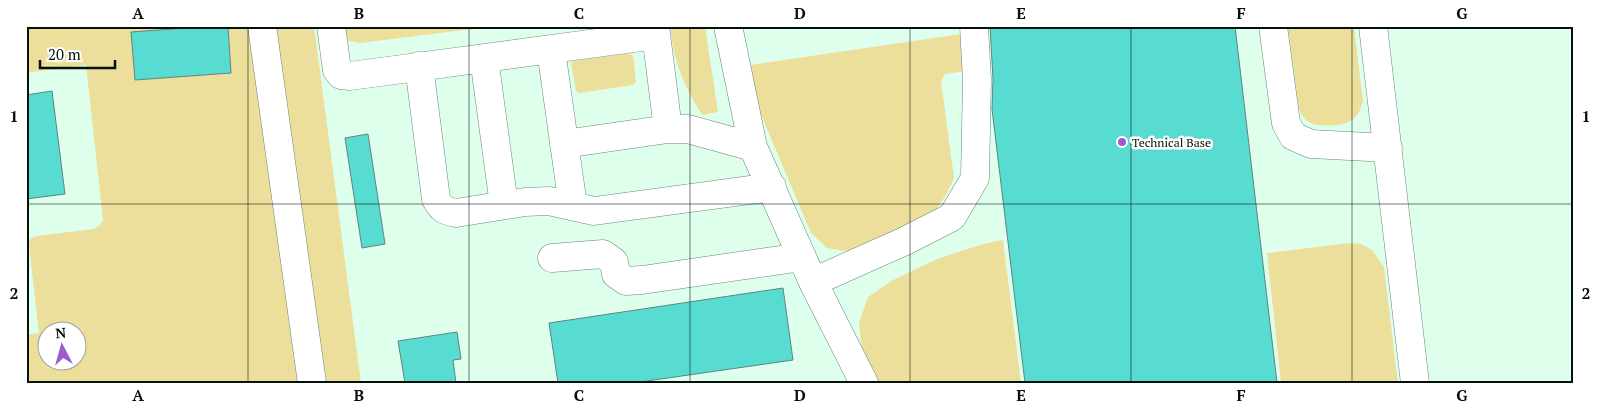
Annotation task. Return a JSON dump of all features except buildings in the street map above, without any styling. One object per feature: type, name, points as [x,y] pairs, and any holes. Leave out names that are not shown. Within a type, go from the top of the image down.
[{"type":"lane","points":[[262,26],[312,383]]},
{"type":"lane","points":[[330,26],[337,70],[341,74],[350,76],[551,50],[656,31],[668,129]]},
{"type":"lane","points":[[728,26],[753,147],[813,282],[864,383]]},
{"type":"lane","points":[[813,282],[905,241],[952,217],[975,178],[976,80],[974,26]]},
{"type":"lane","points":[[1273,26],[1286,122],[1293,136],[1311,144],[1388,148]]},
{"type":"lane","points":[[1373,26],[1415,383]]},
{"type":"lane","points":[[551,50],[573,206]]},
{"type":"lane","points":[[484,58],[504,205]]},
{"type":"lane","points":[[419,66],[436,199],[440,207],[447,212],[456,213],[525,202],[549,201],[594,211],[772,187]]},
{"type":"lane","points":[[564,144],[668,129],[688,129],[753,147]]},
{"type":"lane","points":[[552,258],[603,254],[614,262],[616,274],[626,281],[802,257]]},
{"type":"shaded area","points":[[26,26],[250,26],[299,383],[26,383],[26,335],[38,333],[38,372],[88,372],[88,322],[38,322],[38,324],[29,246],[30,239],[36,236],[94,229],[103,220],[86,65],[26,73]]},
{"type":"shaded area","points":[[270,26],[314,26],[361,383],[321,383]]},
{"type":"shaded area","points":[[342,26],[496,26],[360,43],[344,40]]},
{"type":"shaded area","points":[[670,26],[705,26],[718,112],[702,115],[695,103],[680,73]]},
{"type":"shaded area","points":[[1288,26],[1354,26],[1363,102],[1353,119],[1339,125],[1327,126],[1316,125],[1304,118],[1299,109]]},
{"type":"shaded area","points":[[961,34],[966,71],[945,74],[941,81],[954,178],[946,195],[935,211],[864,249],[845,251],[827,248],[811,233],[759,110],[750,65]]},
{"type":"shaded area","points":[[630,53],[633,56],[636,82],[633,85],[579,93],[576,91],[571,63],[573,61]]},
{"type":"shaded area","points":[[1003,240],[1021,383],[879,383],[862,350],[859,323],[868,297],[893,280],[937,259],[983,244]]},
{"type":"shaded area","points":[[1349,243],[1361,244],[1372,250],[1384,267],[1398,383],[1281,383],[1267,253]]},
{"type":"place","name":"Technical Base","points":[[1122,142]]}]
